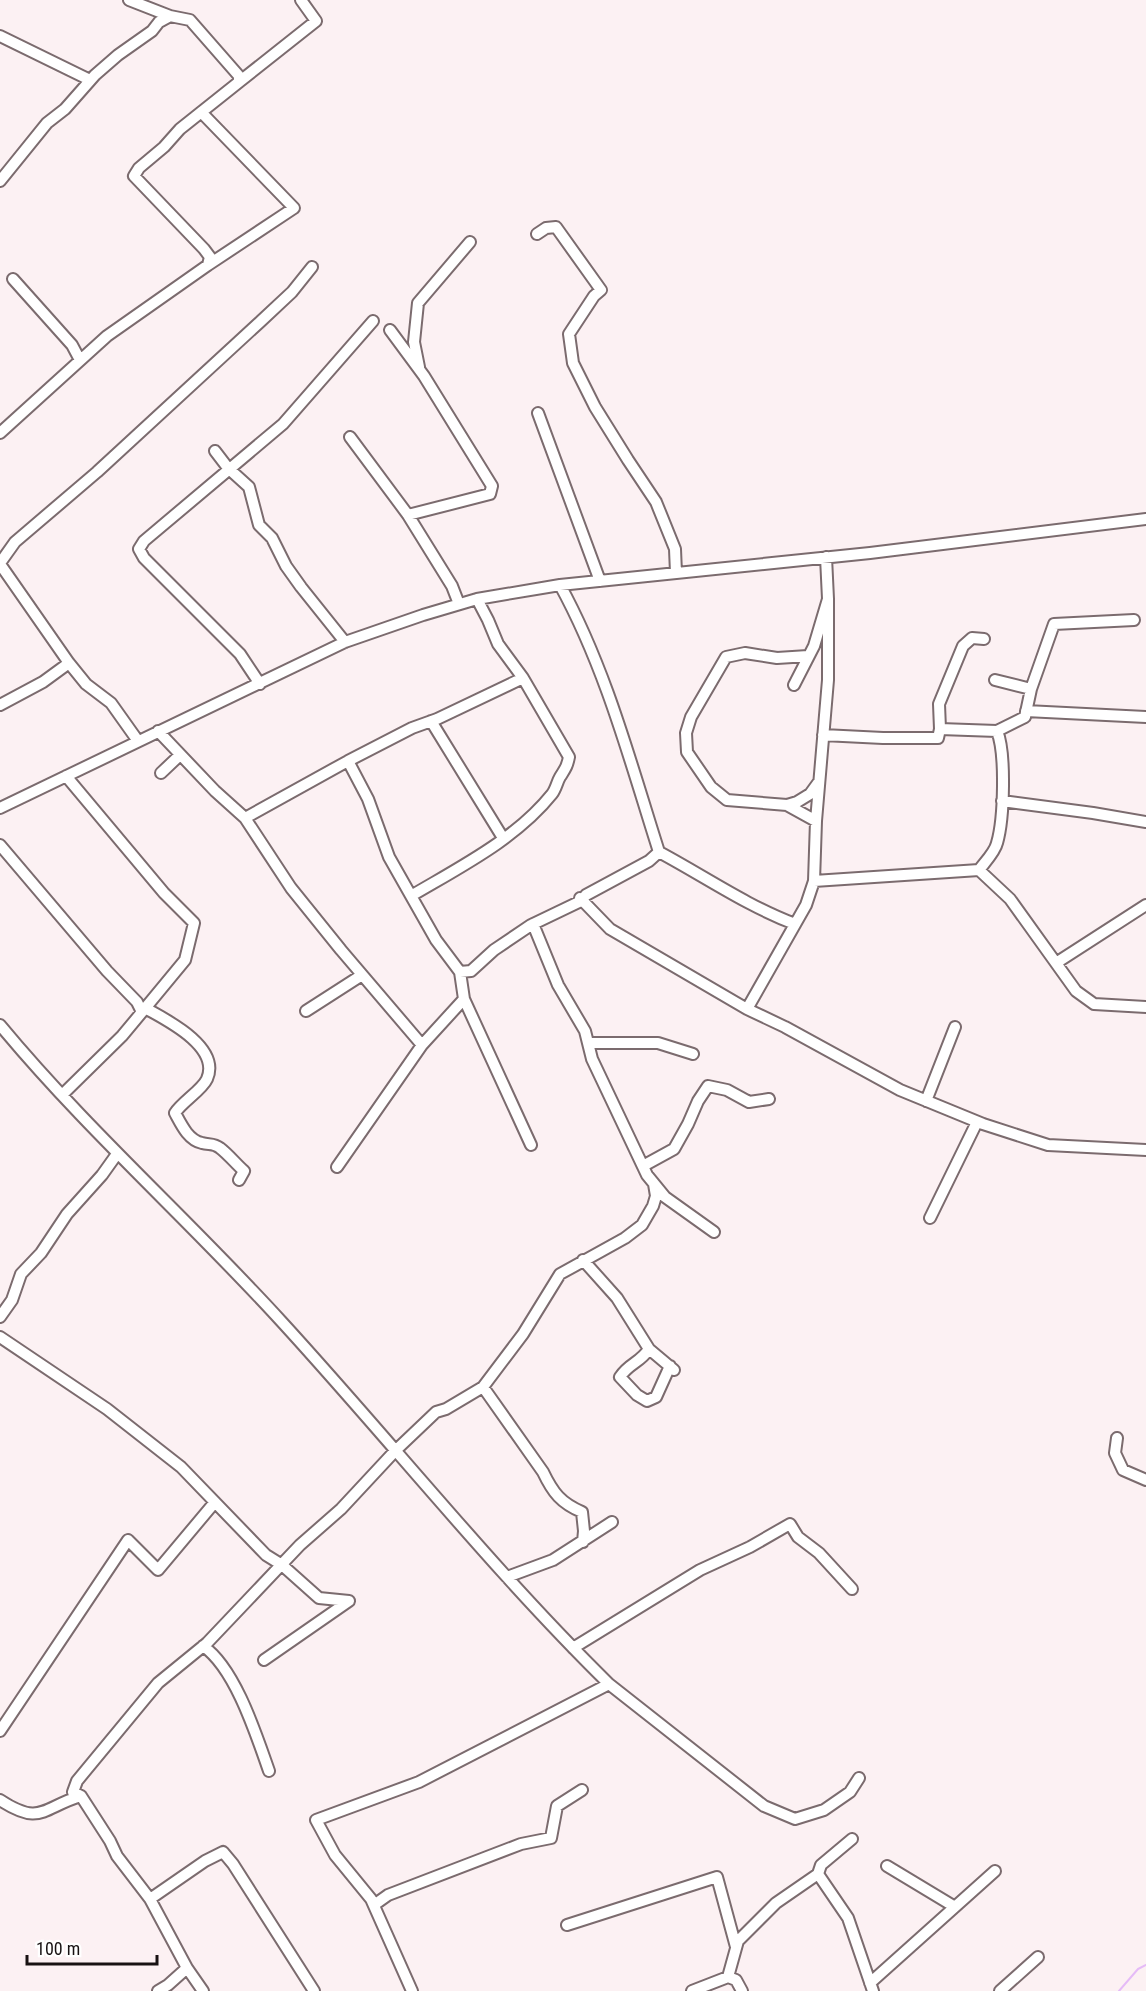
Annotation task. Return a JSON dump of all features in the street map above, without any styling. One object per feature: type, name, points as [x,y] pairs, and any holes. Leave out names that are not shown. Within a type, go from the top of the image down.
[{"type":"street","points":[[129,0],[170,16],[190,20],[237,73],[239,82]]},
{"type":"street","points":[[208,265],[210,257],[204,249],[134,176],[139,168],[164,147],[180,129],[316,21],[301,0]]},
{"type":"street","points":[[0,181],[47,123],[65,110],[90,80],[118,55],[152,31],[159,22],[170,16]]},
{"type":"street","points":[[0,36],[90,80]]},
{"type":"street","points":[[0,433],[107,336],[294,208],[201,112]]},
{"type":"street","points":[[537,234],[546,228],[556,226],[601,290],[594,296],[569,334],[573,363],[595,407],[656,502],[675,549],[676,573]]},
{"type":"street","points":[[419,370],[414,342],[418,303],[470,242]]},
{"type":"street","points":[[138,741],[111,703],[86,684],[69,663],[0,563],[15,542],[97,472],[246,336],[292,292],[312,267]]},
{"type":"street","points":[[13,279],[72,345],[80,360]]},
{"type":"street","points":[[260,684],[240,654],[144,558],[139,549],[144,541],[283,423],[373,321]]},
{"type":"street","points":[[390,330],[419,370],[492,486],[490,494],[408,515]]},
{"type":"street","points":[[538,413],[600,581]]},
{"type":"street","points":[[350,437],[408,515],[452,586],[459,604]]},
{"type":"street","points":[[215,451],[228,468],[249,487],[259,525],[272,538],[286,566],[345,642]]},
{"type":"street","points":[[0,808],[345,642],[477,599],[560,585],[882,552],[1146,519]]},
{"type":"street","points":[[747,1009],[806,905],[814,882],[816,821],[828,680],[826,557]]},
{"type":"street","points":[[560,585],[579,620],[602,674],[659,852],[763,912],[795,924]]},
{"type":"street","points":[[411,896],[482,854],[526,821],[548,798],[567,769],[568,757],[523,678],[498,644],[477,599]]},
{"type":"street","points":[[794,685],[814,646],[828,599]]},
{"type":"street","points":[[940,729],[997,731],[1025,717],[1031,689],[1054,624],[1134,620]]},
{"type":"street","points":[[823,735],[938,738],[939,704],[963,646],[972,638],[984,639]]},
{"type":"street","points":[[808,656],[777,658],[745,653],[726,657],[692,717],[686,733],[687,752],[711,787],[727,800],[787,805],[810,794],[819,781]]},
{"type":"street","points":[[0,705],[43,682],[69,663]]},
{"type":"street","points":[[245,818],[384,742],[523,678]]},
{"type":"street","points":[[996,680],[1031,689]]},
{"type":"street","points":[[1026,711],[1146,717]]},
{"type":"street","points":[[431,721],[503,838]]},
{"type":"street","points":[[158,731],[214,791],[245,818],[291,888],[422,1045]]},
{"type":"street","points":[[979,870],[997,844],[1002,801],[1002,761],[1000,738],[997,731]]},
{"type":"street","points":[[160,773],[180,755]]},
{"type":"street","points":[[348,761],[368,799],[389,857],[436,940],[460,972],[464,999],[531,1144]]},
{"type":"street","points":[[62,1095],[122,1036],[185,960],[194,923],[164,893],[66,776]]},
{"type":"street","points":[[1002,801],[1146,822]]},
{"type":"street","points":[[787,805],[816,821]]},
{"type":"street","points":[[0,845],[107,971],[144,1010],[180,1028],[196,1042],[205,1054],[209,1068],[207,1081],[175,1113],[183,1129],[190,1136],[201,1143],[212,1144],[220,1148],[244,1171],[239,1180]]},
{"type":"street","points":[[460,972],[471,970],[494,950],[533,924],[650,861],[659,852]]},
{"type":"street","points":[[814,882],[979,870],[1010,899],[1076,991],[1094,1004],[1146,1007]]},
{"type":"street","points":[[581,899],[610,929],[747,1009],[785,1027],[900,1090],[977,1122],[1048,1145],[1146,1150],[1146,1155]]},
{"type":"street","points":[[1056,963],[1146,905]]},
{"type":"street","points":[[533,924],[558,984],[585,1031],[592,1059],[643,1166],[665,1197],[714,1232]]},
{"type":"street","points":[[306,1011],[363,975]]},
{"type":"street","points":[[337,1167],[422,1045],[464,999]]},
{"type":"street","points":[[0,1025],[117,1154],[233,1269],[305,1347],[507,1577],[609,1684],[764,1806],[795,1819],[824,1810],[850,1792],[860,1778]]},
{"type":"street","points":[[926,1101],[955,1027]]},
{"type":"street","points":[[588,1043],[658,1043],[693,1054]]},
{"type":"street","points":[[643,1166],[674,1149],[708,1086],[727,1090],[748,1102],[769,1099]]},
{"type":"street","points":[[930,1218],[977,1122]]},
{"type":"street","points":[[0,1317],[12,1300],[21,1274],[41,1253],[67,1214],[102,1175],[117,1154]]},
{"type":"street","points":[[0,1800],[21,1811],[34,1814],[49,1811],[74,1796],[77,1781],[158,1683],[203,1646],[436,1412],[446,1409],[483,1387],[517,1342],[560,1274],[625,1238],[642,1225],[656,1196],[654,1184]]},
{"type":"street","points":[[584,1260],[617,1298],[649,1349],[672,1368],[656,1397],[647,1401],[637,1395],[620,1377],[627,1366],[642,1360],[649,1349]]},
{"type":"street","points":[[0,1336],[107,1409],[181,1467],[266,1555],[282,1565],[319,1598],[349,1601],[264,1660]]},
{"type":"street","points":[[483,1387],[543,1472],[550,1487],[565,1505],[582,1512],[583,1542]]},
{"type":"street","points":[[1117,1438],[1115,1453],[1124,1470],[1146,1480]]},
{"type":"street","points":[[0,1731],[128,1540],[158,1570],[215,1502]]},
{"type":"street","points":[[507,1577],[553,1560],[612,1522]]},
{"type":"street","points":[[573,1648],[700,1570],[750,1547],[790,1524],[798,1537],[819,1553],[852,1589]]},
{"type":"street","points":[[203,1646],[219,1661],[243,1704],[269,1771]]},
{"type":"street","points":[[412,1991],[374,1905],[335,1855],[316,1820],[419,1782],[609,1684]]},
{"type":"street","points":[[374,1905],[388,1895],[521,1844],[551,1838],[557,1806],[582,1790]]},
{"type":"street","points":[[74,1796],[110,1841],[117,1856],[150,1899],[187,1968],[203,1991]]},
{"type":"street","points":[[728,1977],[738,1941],[776,1903],[818,1874],[821,1865],[852,1839]]},
{"type":"street","points":[[150,1899],[205,1861],[223,1852],[314,1991]]},
{"type":"street","points":[[887,1866],[955,1907]]},
{"type":"street","points":[[818,1874],[848,1918],[871,1987],[995,1871]]},
{"type":"street","points":[[567,1925],[717,1876],[736,1948]]},
{"type":"street","points":[[1000,1991],[1038,1956]]},
{"type":"street","points":[[158,1991],[187,1968]]},
{"type":"street","points":[[692,1991],[728,1977],[736,1980],[742,1991]]},
{"type":"waterway","points":[[1119,1991],[1138,1969],[1146,1965]]}]
